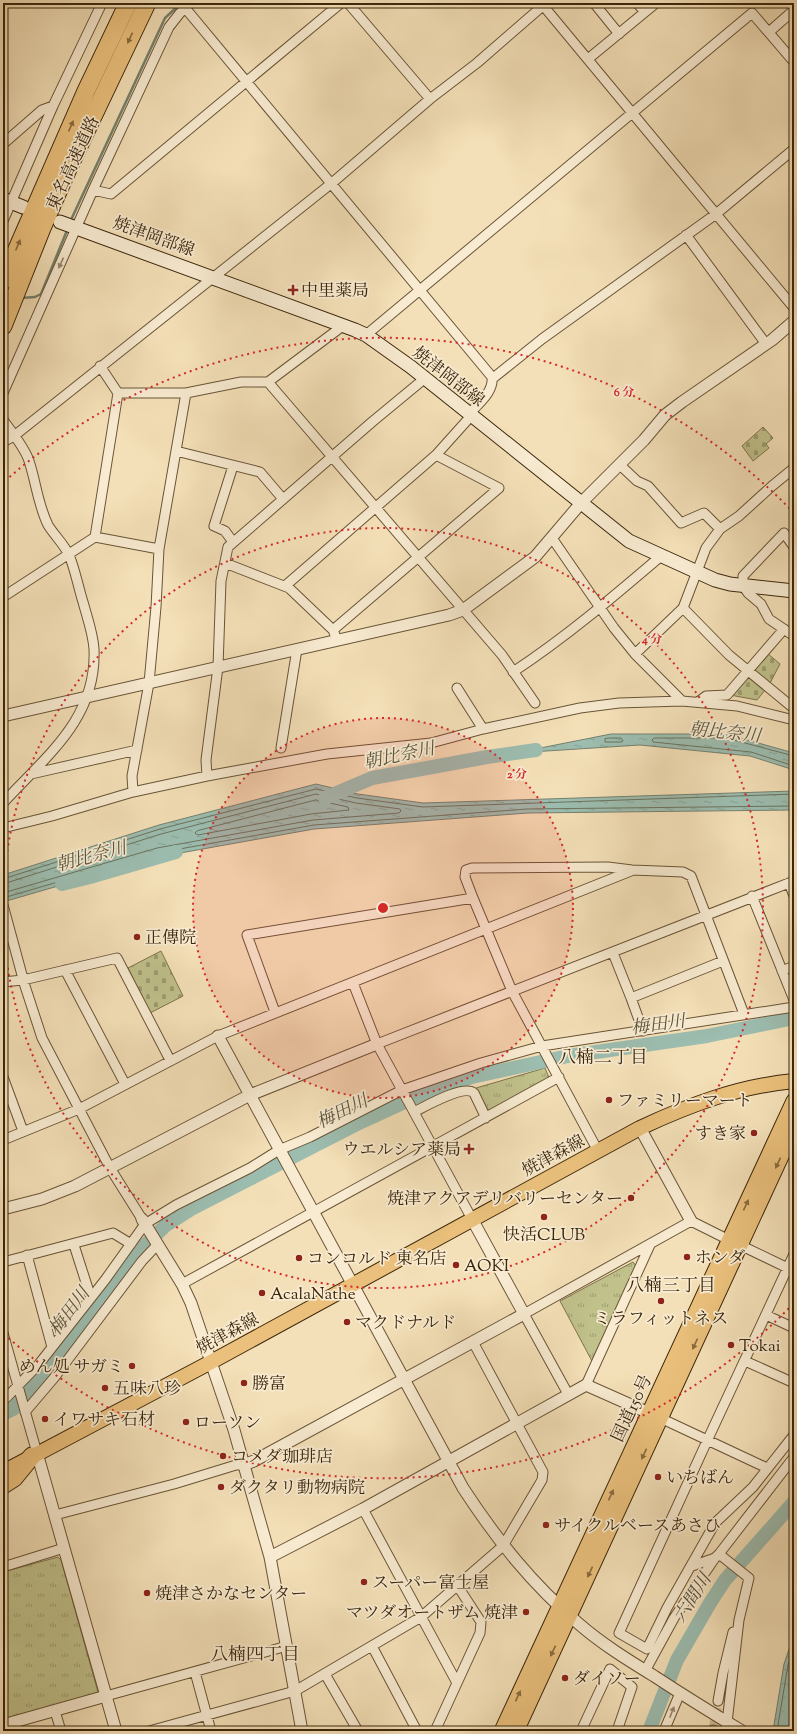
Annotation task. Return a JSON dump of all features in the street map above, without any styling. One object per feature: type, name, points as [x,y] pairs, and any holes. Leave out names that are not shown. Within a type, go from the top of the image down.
[{"type":"highway","name":"東名高速道路","points":[[3,281],[86,91],[128,3]]},
{"type":"highway","name":"東名高速道路","points":[[3,326],[42,228],[65,176],[147,3]]},
{"type":"highway","name":"国道150号","points":[[516,1731],[565,1611],[734,1243],[794,1101]]},
{"type":"highway","name":"国道150号","points":[[734,1243],[794,1128]]},
{"type":"highway","points":[[3,1485],[14,1478],[35,1454]]},
{"type":"highway","name":"国道150号","points":[[502,1731],[565,1611]]},
{"type":"main road","name":"焼津岡部線","points":[[60,222],[344,325],[366,335],[629,541],[715,580],[743,586],[794,591]]},
{"type":"main road","name":"焼津森線","points":[[3,1472],[211,1362],[640,1128],[672,1113],[723,1094],[794,1081]]},
{"type":"street","points":[[3,221],[53,106],[102,3]]},
{"type":"street","points":[[93,190],[111,194],[341,3]]},
{"type":"street","points":[[348,3],[430,99]]},
{"type":"street","points":[[594,3],[619,34]]},
{"type":"street","points":[[637,3],[645,12]]},
{"type":"street","points":[[588,59],[656,3]]},
{"type":"street","points":[[3,442],[14,436],[100,366],[332,183],[430,99],[477,63],[544,4],[632,113],[794,308]]},
{"type":"street","points":[[3,393],[93,190],[169,27],[186,5],[247,82],[420,290],[492,379],[493,383],[470,415],[436,455],[285,586]]},
{"type":"street","points":[[768,32],[794,10]]},
{"type":"street","points":[[366,335],[752,13],[794,61]]},
{"type":"street","points":[[3,144],[42,110],[53,106]]},
{"type":"street","points":[[492,379],[542,339],[716,214],[794,149]]},
{"type":"street","points":[[686,235],[766,344]]},
{"type":"street","points":[[3,716],[297,649],[335,635],[449,615],[464,610],[535,557],[581,503],[620,465],[665,415],[766,344],[794,321]]},
{"type":"street","points":[[118,393],[186,393],[241,382],[268,382],[344,325]]},
{"type":"street","points":[[95,537],[118,393],[100,366]]},
{"type":"street","points":[[207,776],[206,760],[218,667],[221,581],[228,547],[424,379]]},
{"type":"street","points":[[268,382],[417,558],[502,655],[535,703]]},
{"type":"street","points":[[133,792],[132,776],[148,683],[156,607],[159,549],[186,393]]},
{"type":"street","points":[[3,420],[29,459],[42,511],[48,525],[69,554],[91,629],[94,648],[93,668],[87,697],[78,718],[69,732],[3,803]]},
{"type":"street","points":[[176,451],[260,472],[284,499]]},
{"type":"street","points":[[335,635],[417,558],[499,488],[436,455]]},
{"type":"street","points":[[620,465],[637,481],[648,486],[681,522],[704,513],[720,529]]},
{"type":"street","points":[[233,466],[214,526],[225,531],[233,542]]},
{"type":"street","points":[[635,654],[683,608],[706,548],[720,529],[739,516],[794,468]]},
{"type":"street","points":[[794,547],[784,532],[743,576],[743,586],[748,593],[761,604],[769,619],[794,636]]},
{"type":"street","points":[[3,597],[95,537],[159,549]]},
{"type":"street","points":[[552,538],[600,609],[635,654],[682,701]]},
{"type":"street","points":[[513,672],[553,646],[600,609],[661,556]]},
{"type":"street","points":[[225,563],[289,588],[335,635]]},
{"type":"street","points":[[683,608],[748,671],[790,706]]},
{"type":"street","points":[[698,702],[706,696],[727,695],[784,629]]},
{"type":"street","points":[[280,748],[297,649]]},
{"type":"street","points":[[457,688],[483,728]]},
{"type":"street","points":[[3,828],[52,816],[133,792],[207,776],[327,754],[430,743],[483,728],[580,708],[619,703],[682,701],[753,709],[794,720]]},
{"type":"street","points":[[31,774],[137,750]]},
{"type":"street","points":[[598,1151],[512,991],[473,898],[466,878],[466,870],[472,868],[608,867],[632,870],[683,872],[691,876],[744,1014]]},
{"type":"street","points":[[3,1140],[78,1109],[218,1036],[632,870]]},
{"type":"street","points":[[3,1209],[42,1199],[92,1178],[250,1095],[377,1044],[613,953],[752,896],[791,882],[794,896]]},
{"type":"street","points":[[752,896],[794,1000]]},
{"type":"street","points":[[275,1012],[247,935],[473,898]]},
{"type":"street","points":[[3,905],[23,980],[42,1038],[110,1168],[158,1243],[192,1303],[234,1430],[270,1557],[302,1731]]},
{"type":"street","points":[[613,953],[643,1031]]},
{"type":"street","points":[[3,982],[23,980],[117,958],[170,1060]]},
{"type":"street","points":[[631,998],[723,961]]},
{"type":"street","points":[[782,971],[794,966]]},
{"type":"street","points":[[65,970],[125,1084]]},
{"type":"street","points":[[353,983],[377,1044],[568,1394]]},
{"type":"street","points":[[3,1401],[18,1388],[52,1347],[91,1298],[145,1223],[176,1205],[310,1137],[403,1092],[481,1063],[543,1049],[643,1031],[794,1007]]},
{"type":"street","points":[[218,1036],[463,1488],[503,1546],[530,1577],[565,1611],[604,1644],[728,1726],[742,1731]]},
{"type":"street","points":[[182,1284],[433,1148],[558,1075]]},
{"type":"street","points":[[3,1077],[23,1131]]},
{"type":"street","points":[[414,1111],[449,1096],[470,1090],[474,1093],[486,1118]]},
{"type":"street","points":[[640,1128],[691,1221],[734,1243],[791,1269]]},
{"type":"street","points":[[55,1515],[174,1484],[254,1461],[474,1342],[691,1221]]},
{"type":"street","points":[[3,1262],[113,1233],[131,1244]]},
{"type":"street","points":[[25,1411],[54,1378],[142,1261],[158,1243]]},
{"type":"street","points":[[74,1244],[91,1298]]},
{"type":"street","points":[[270,1557],[363,1509],[586,1385],[650,1245]]},
{"type":"street","points":[[794,1254],[791,1269],[766,1315],[706,1441],[619,1633],[647,1649],[667,1608],[715,1523],[754,1487],[767,1468],[794,1435]]},
{"type":"street","points":[[27,1255],[52,1347]]},
{"type":"street","points":[[766,1315],[794,1328]]},
{"type":"street","points":[[3,1333],[5,1348],[25,1411],[35,1454],[55,1515],[116,1731]]},
{"type":"street","points":[[149,1731],[295,1691],[421,1617],[503,1546],[543,1476],[541,1468],[474,1342]]},
{"type":"street","points":[[745,1361],[794,1383]]},
{"type":"street","points":[[586,1385],[655,1415],[706,1441],[767,1468]]},
{"type":"street","points":[[646,1671],[651,1658],[678,1611],[718,1556],[794,1458]]},
{"type":"street","points":[[363,1509],[457,1683]]},
{"type":"street","points":[[3,1566],[64,1548]]},
{"type":"street","points":[[692,1566],[718,1556]]},
{"type":"street","points":[[718,1556],[749,1578],[739,1620],[728,1726]]},
{"type":"street","points":[[435,1731],[482,1627],[481,1622],[458,1585]]},
{"type":"street","points":[[718,1701],[732,1634],[739,1620]]},
{"type":"street","points":[[4,1731],[3,1727],[55,1711],[287,1646]]},
{"type":"street","points":[[372,1646],[417,1731]]},
{"type":"street","points":[[581,1731],[610,1669],[632,1687],[617,1731]]},
{"type":"street","points":[[195,1672],[211,1731]]},
{"type":"street","points":[[326,1674],[358,1731]]},
{"type":"street","points":[[664,1731],[678,1692]]},
{"type":"street","points":[[55,1711],[61,1731]]},
{"type":"green space","points":[[763,427],[773,438],[766,444],[769,448],[753,461],[742,446]]},
{"type":"green space","points":[[767,653],[780,664],[769,685],[752,671]]},
{"type":"green space","points":[[748,674],[766,689],[757,700],[730,695]]},
{"type":"green space","points":[[161,951],[183,996],[150,1013],[128,968]]},
{"type":"green space","points":[[545,1068],[550,1080],[490,1111],[487,1109],[476,1088]]},
{"type":"green space","points":[[633,1262],[637,1267],[593,1363],[560,1301]]},
{"type":"green space","points":[[58,1557],[61,1560],[98,1692],[95,1695],[3,1721],[3,1572]]},
{"type":"water","points":[[611,734],[726,734],[794,753],[794,770],[750,756],[640,745],[515,753]]},
{"type":"water","points":[[316,784],[358,794],[423,803],[794,791],[794,810],[528,813],[314,829],[158,857],[3,902],[3,875],[159,825]]},
{"type":"water","points":[[794,1635],[794,1695],[786,1731],[773,1731],[784,1664]]},
{"type":"waterway","points":[[70,222],[165,18],[180,4]]},
{"type":"waterway","points":[[21,298],[35,297],[41,294],[68,228]]},
{"type":"waterway","name":"朝比奈川","points":[[325,798],[372,778],[487,757],[536,750]]},
{"type":"waterway","name":"朝比奈川","points":[[62,884],[176,852]]},
{"type":"waterway","name":"梅田川","points":[[3,1414],[13,1409],[40,1379],[137,1253],[166,1225],[191,1209],[355,1125],[418,1096],[472,1077],[568,1056],[707,1036],[794,1018]]},
{"type":"waterway","name":"六間川","points":[[649,1731],[677,1660],[710,1603],[725,1580],[794,1502]]},
{"type":"waterway","points":[[784,1731],[790,1721],[794,1689]]},
{"type":"tunnel","points":[[713,1730],[718,1701]]},
{"type":"place","name":"中里薬局","points":[[293,290]]},
{"type":"place","name":"正傳院","points":[[137,937]]},
{"type":"place","name":"ファミリーマート","points":[[609,1100]]},
{"type":"place","name":"すき家","points":[[754,1133]]},
{"type":"place","name":"ウエルシア薬局","points":[[469,1149]]},
{"type":"place","name":"焼津アクアデリバリーセンター","points":[[631,1198]]},
{"type":"place","name":"快活CLUB","points":[[544,1217]]},
{"type":"place","name":"ホンダ","points":[[687,1257]]},
{"type":"place","name":"コンコルド 東名店","points":[[299,1258]]},
{"type":"place","name":"AOKI","points":[[456,1265]]},
{"type":"place","name":"AcalaNathe","points":[[262,1293]]},
{"type":"place","name":"ミラフィットネス","points":[[661,1301]]},
{"type":"place","name":"マクドナルド","points":[[347,1322]]},
{"type":"place","name":"Tokai","points":[[731,1345]]},
{"type":"place","name":"めん処 サガミ","points":[[132,1366]]},
{"type":"place","name":"勝富","points":[[244,1383]]},
{"type":"place","name":"五味八珍","points":[[105,1388]]},
{"type":"place","name":"イワサキ石材","points":[[45,1419]]},
{"type":"place","name":"ローソン","points":[[186,1422]]},
{"type":"place","name":"コメダ珈琲店","points":[[223,1456]]},
{"type":"place","name":"いちばん","points":[[658,1477]]},
{"type":"place","name":"ダクタリ動物病院","points":[[221,1487]]},
{"type":"place","name":"サイクルベースあさひ","points":[[546,1525]]},
{"type":"place","name":"スーパー富士屋","points":[[364,1582]]},
{"type":"place","name":"焼津さかなセンター","points":[[147,1593]]},
{"type":"place","name":"マツダオートザム 焼津","points":[[526,1612]]},
{"type":"place","name":"ダイソー","points":[[565,1678]]},
{"type":"district","name":"八楠二丁目","points":[[603,1057]]},
{"type":"district","name":"八楠三丁目","points":[[671,1285]]},
{"type":"district","name":"八楠四丁目","points":[[255,1654]]}]
